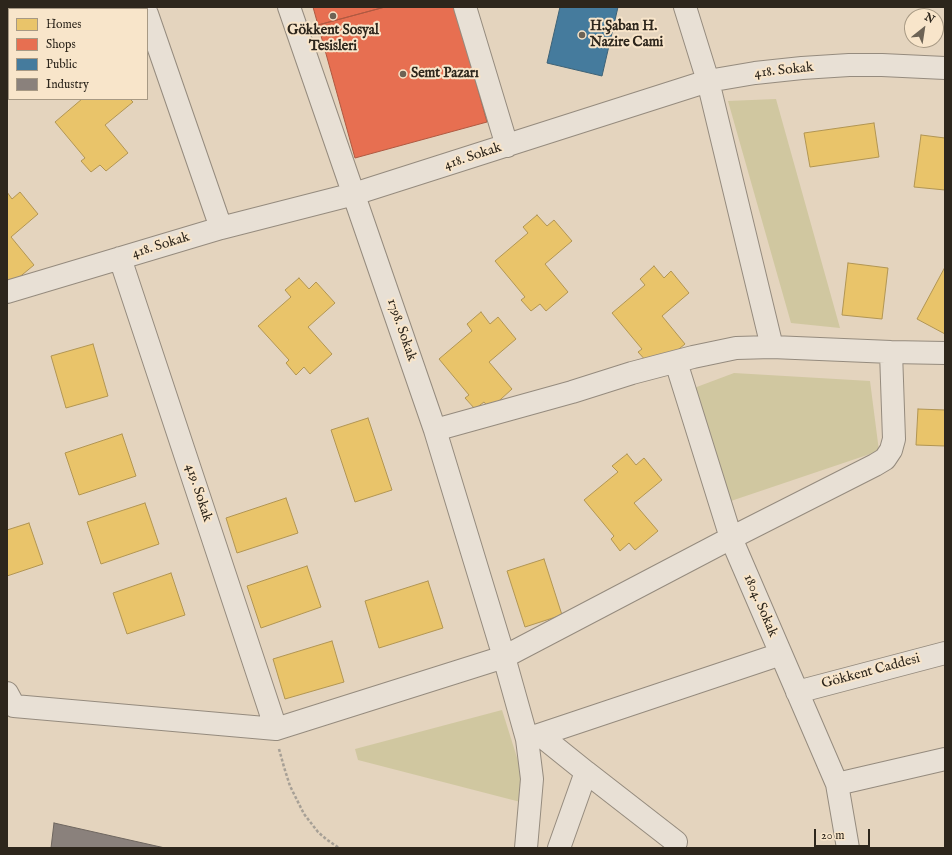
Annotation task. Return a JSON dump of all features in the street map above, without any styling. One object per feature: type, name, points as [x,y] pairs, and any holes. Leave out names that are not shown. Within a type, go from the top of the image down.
[{"type":"street","name":"1798. Sokak","points":[[289,7],[435,430],[504,657],[533,737],[532,779],[526,848]]},
{"type":"street","points":[[465,7],[507,146]]},
{"type":"street","points":[[685,7],[708,81],[772,347]]},
{"type":"street","points":[[148,17],[221,228]]},
{"type":"street","name":"418. Sokak","points":[[7,292],[221,228],[354,194],[708,81],[755,73],[833,66],[882,65],[945,68]]},
{"type":"street","name":"419. Sokak","points":[[120,258],[276,729]]},
{"type":"street","points":[[435,430],[572,392],[632,373],[736,348],[772,347],[945,353]]},
{"type":"street","points":[[7,693],[14,706],[276,729],[504,657],[885,459],[891,450],[894,439],[891,352]]},
{"type":"street","name":"1804. Sokak","points":[[676,362],[731,538],[838,784],[848,848]]},
{"type":"street","name":"Gökkent Caddesi","points":[[797,692],[945,653]]},
{"type":"street","points":[[533,737],[781,654]]},
{"type":"street","points":[[533,737],[586,772],[676,842]]},
{"type":"street","points":[[838,784],[945,759]]},
{"type":"street","points":[[559,848],[586,772]]},
{"type":"path","points":[[276,729],[279,748],[290,786],[304,814],[326,840],[339,848]]},
{"type":"shaded area","points":[[776,99],[840,328],[791,323],[728,101]]},
{"type":"shaded area","points":[[734,373],[870,381],[879,451],[728,502],[694,388]]},
{"type":"shaded area","points":[[502,710],[532,805],[358,760],[355,749]]},
{"type":"building: Homes","points":[[81,100],[131,100],[133,102],[105,125],[128,153],[106,171],[100,165],[91,172],[81,161],[85,158],[55,122]]},
{"type":"building: Homes","points":[[874,123],[879,157],[810,167],[804,133]]},
{"type":"building: Homes","points":[[921,135],[945,138],[945,190],[914,187]]},
{"type":"building: Homes","points":[[7,192],[12,199],[20,192],[38,214],[11,237],[34,265],[11,284],[7,279]]},
{"type":"building: Homes","points":[[537,215],[547,226],[554,220],[572,241],[545,264],[568,292],[546,311],[540,304],[531,311],[521,300],[525,297],[495,261],[528,233],[523,227]]},
{"type":"building: Homes","points":[[848,263],[888,268],[882,319],[842,315]]},
{"type":"building: Homes","points":[[654,266],[664,278],[671,271],[689,293],[662,316],[685,344],[663,362],[648,363],[638,352],[642,349],[612,313],[645,285],[640,279]]},
{"type":"building: Homes","points":[[945,267],[945,334],[917,319]]},
{"type":"building: Homes","points":[[299,278],[309,289],[316,282],[335,303],[308,327],[332,354],[310,374],[304,367],[296,375],[286,363],[289,360],[258,326],[291,297],[285,290]]},
{"type":"building: Homes","points":[[481,312],[490,324],[498,317],[516,339],[489,362],[512,389],[490,409],[484,402],[475,409],[465,398],[469,395],[439,359],[472,331],[467,324]]},
{"type":"building: Homes","points":[[93,344],[108,396],[66,408],[51,356]]},
{"type":"building: Homes","points":[[918,409],[945,410],[945,446],[916,445]]},
{"type":"building: Homes","points":[[368,418],[392,490],[355,502],[331,430]]},
{"type":"building: Homes","points":[[122,434],[136,476],[79,495],[65,453]]},
{"type":"building: Homes","points":[[627,454],[636,465],[644,458],[662,480],[634,503],[658,531],[635,550],[629,543],[620,551],[611,539],[614,536],[584,500],[618,472],[612,466]]},
{"type":"building: Homes","points":[[286,498],[298,533],[237,553],[226,518]]},
{"type":"building: Homes","points":[[145,503],[159,544],[101,564],[87,522]]},
{"type":"building: Homes","points":[[29,523],[43,564],[7,576],[7,530]]},
{"type":"building: Homes","points":[[544,559],[562,615],[525,627],[507,571]]},
{"type":"building: Homes","points":[[307,566],[321,607],[261,628],[247,586]]},
{"type":"building: Homes","points":[[171,573],[185,615],[127,634],[113,593]]},
{"type":"building: Homes","points":[[428,581],[443,628],[379,648],[365,601]]},
{"type":"building: Homes","points":[[332,641],[344,682],[285,699],[273,659]]},
{"type":"building: Shops","name":"Gökkent Sosyal Tesisleri","points":[[313,7],[385,7],[318,25]]},
{"type":"building: Shops","name":"Semt Pazarı","points":[[385,7],[455,7],[487,122],[355,158],[318,25]]},
{"type":"building: Public","name":"H.Şaban H. Nazire Cami","points":[[560,7],[618,7],[602,76],[547,63]]},
{"type":"building: Industry","points":[[54,823],[165,848],[51,848]]},
{"type":"place","name":"Gökkent Sosyal Tesisleri","points":[[333,16]]},
{"type":"place","name":"H.Şaban H. Nazire Cami","points":[[582,35]]},
{"type":"place","name":"Semt Pazarı","points":[[403,74]]}]
